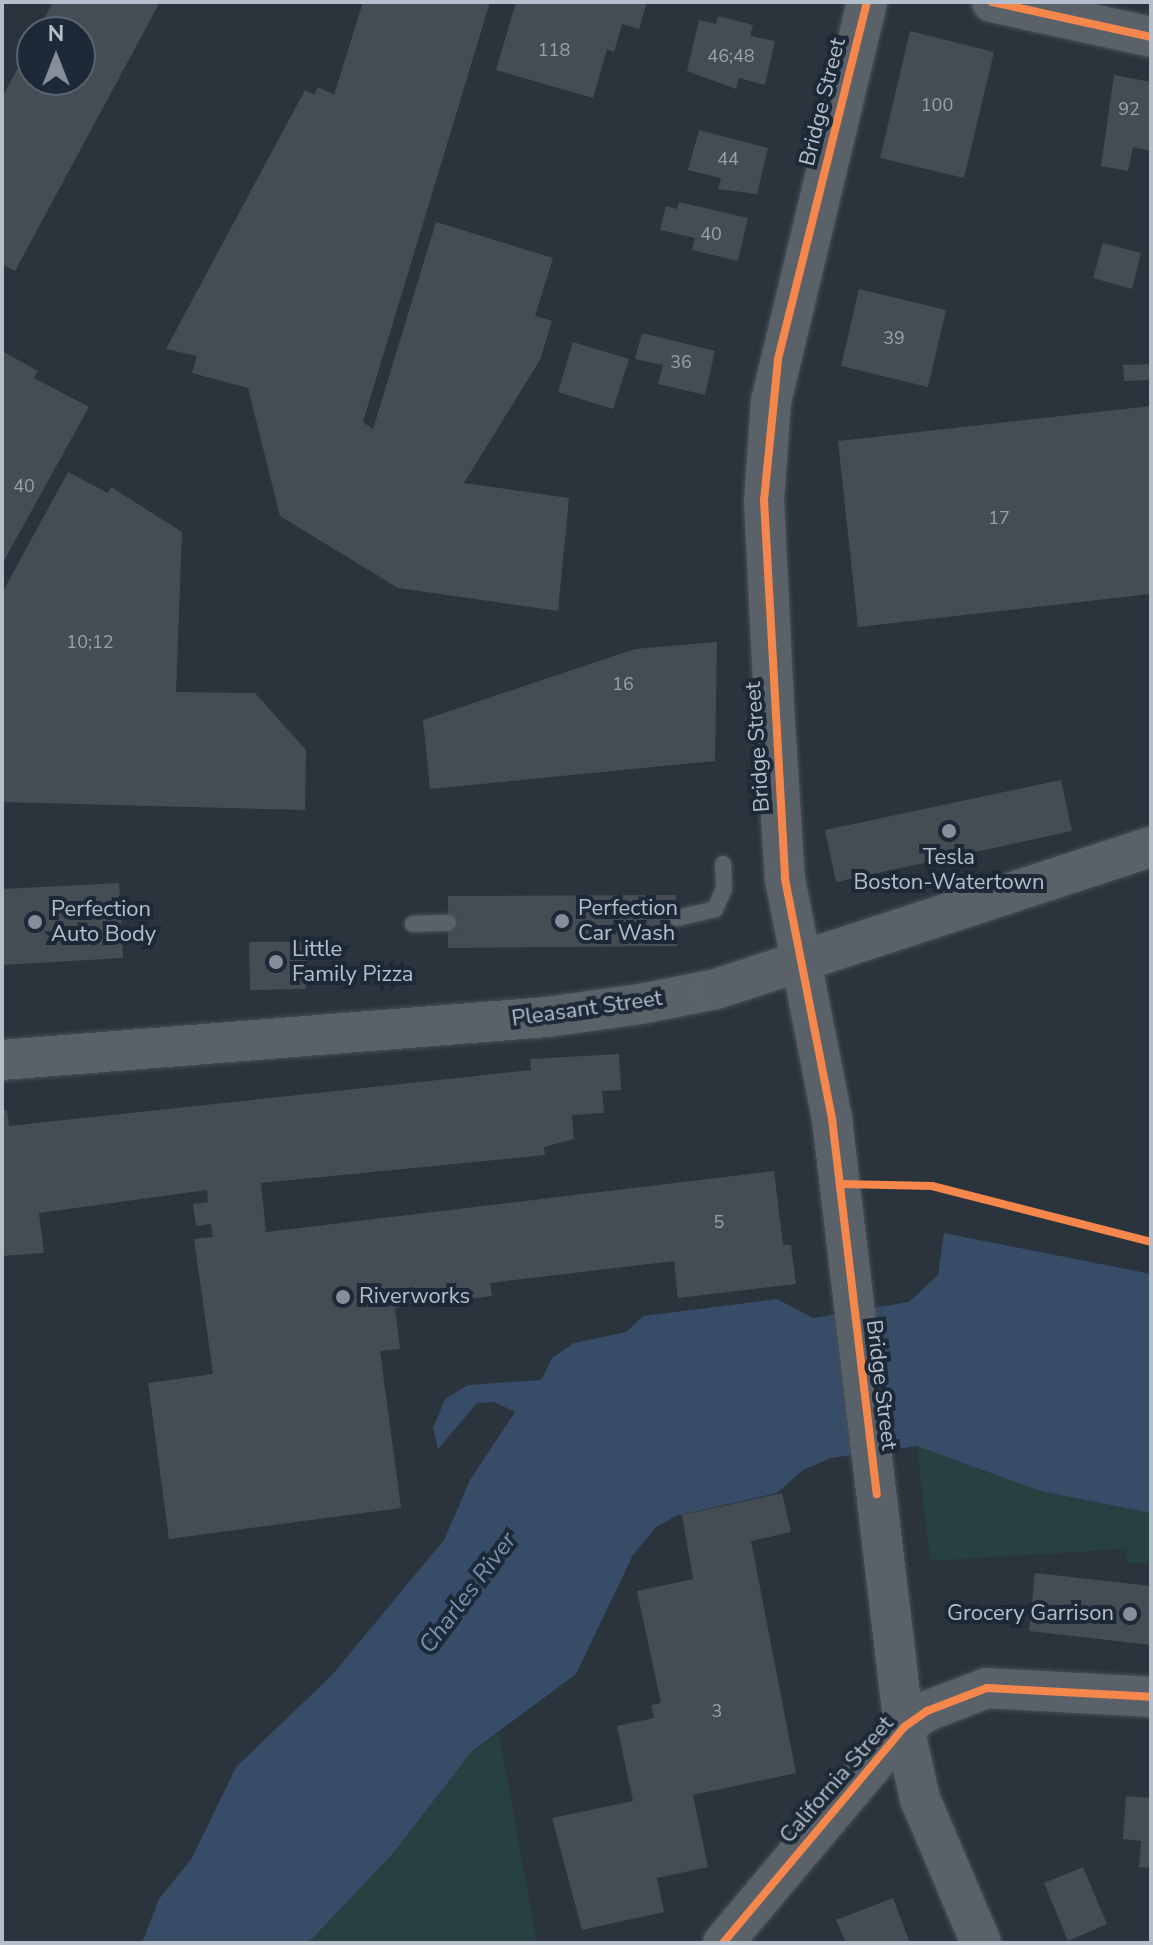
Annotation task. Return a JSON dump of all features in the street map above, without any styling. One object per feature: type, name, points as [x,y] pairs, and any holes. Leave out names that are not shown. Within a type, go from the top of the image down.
[{"type":"street","name":"Bridge Street","points":[[867,2],[787,319],[766,452],[766,558],[783,860],[832,1119],[904,1727],[920,1799],[981,1943]]},
{"type":"street","points":[[992,2],[1151,37]]},
{"type":"street","name":"Pleasant Street","points":[[2,1060],[600,1011],[716,989],[1151,847]]},
{"type":"street","name":"California Street","points":[[723,1943],[904,1727],[955,1696],[987,1688],[1151,1697]]},
{"type":"lane","points":[[677,918],[715,909],[724,889],[723,864]]},
{"type":"lane","points":[[413,924],[448,923]]},
{"type":"green space","points":[[917,1446],[1040,1491],[1151,1513],[1151,1563],[1127,1563],[1126,1549],[930,1561]]},
{"type":"green space","points":[[499,1733],[537,1943],[308,1943],[471,1752]]},
{"type":"water","name":"Charles River","points":[[944,1233],[1151,1274],[1151,1513],[1040,1491],[917,1446],[831,1458],[803,1470],[777,1493],[676,1516],[656,1527],[633,1555],[576,1674],[471,1752],[394,1852],[308,1943],[142,1943],[159,1899],[192,1858],[236,1767],[332,1675],[444,1540],[470,1480],[515,1412],[494,1402],[477,1403],[438,1449],[433,1428],[445,1399],[468,1385],[541,1380],[552,1358],[574,1343],[626,1332],[643,1316],[777,1299],[813,1318],[909,1302],[938,1275]]},
{"type":"building","points":[[53,2],[160,2],[15,271],[2,264],[2,97],[16,71],[16,96],[96,96],[96,16],[46,16]]},
{"type":"building","points":[[363,2],[490,2],[363,422],[373,429],[436,222],[553,258],[535,316],[552,321],[540,360],[464,483],[569,498],[558,611],[398,588],[280,516],[248,388],[192,373],[197,356],[166,349],[305,90],[314,95],[318,87],[334,95]]},
{"type":"building","points":[[516,2],[647,2],[639,29],[622,24],[614,52],[607,49],[593,98],[496,70]]},
{"type":"building","points":[[718,16],[753,25],[750,36],[775,41],[765,85],[739,78],[736,89],[687,71],[699,20],[716,24]]},
{"type":"building","points":[[910,31],[994,52],[964,178],[880,158]]},
{"type":"building","points":[[1114,75],[1151,82],[1151,151],[1133,147],[1128,171],[1101,166]]},
{"type":"building","points":[[699,130],[768,148],[757,194],[718,189],[721,178],[688,170]]},
{"type":"building","points":[[679,202],[748,218],[738,261],[692,250],[695,238],[660,230],[666,206],[677,209]]},
{"type":"building","points":[[1103,243],[1141,253],[1132,289],[1093,278]]},
{"type":"building","points":[[859,289],[946,310],[928,387],[841,366]]},
{"type":"building","points":[[642,333],[715,351],[705,395],[658,384],[663,365],[635,359]]},
{"type":"building","points":[[573,342],[629,359],[613,409],[558,392]]},
{"type":"building","points":[[2,351],[38,371],[34,378],[89,407],[2,564]]},
{"type":"building","points":[[1151,364],[1151,380],[1124,381],[1123,365]]},
{"type":"building","points":[[1151,406],[1151,594],[858,627],[838,441]]},
{"type":"building","points":[[68,472],[108,493],[111,487],[182,532],[176,692],[255,693],[306,750],[305,810],[2,802],[2,593]]},
{"type":"building","points":[[717,642],[715,761],[430,789],[423,720],[635,649]]},
{"type":"building","name":"Tesla Boston-Watertown","points":[[1061,780],[1072,831],[836,882],[825,830]]},
{"type":"building","points":[[119,883],[123,958],[2,965],[2,889]]},
{"type":"building","name":"Perfection Car Wash","points":[[676,895],[677,946],[448,948],[448,896]]},
{"type":"building","points":[[249,942],[306,942],[306,989],[250,990]]},
{"type":"building","name":"Riverworks","points":[[619,1054],[621,1090],[602,1091],[604,1113],[572,1115],[574,1139],[544,1147],[545,1155],[261,1183],[266,1232],[774,1171],[783,1245],[791,1245],[796,1284],[678,1298],[674,1261],[490,1283],[492,1296],[395,1308],[400,1349],[380,1351],[401,1508],[169,1539],[148,1383],[213,1374],[194,1239],[213,1237],[211,1224],[196,1226],[193,1204],[208,1202],[207,1190],[39,1213],[44,1253],[2,1256],[2,1110],[7,1110],[9,1126],[531,1070],[530,1059]]},
{"type":"building","points":[[782,1493],[791,1532],[751,1541],[796,1773],[693,1795],[708,1867],[657,1878],[664,1912],[582,1930],[552,1818],[633,1801],[617,1726],[654,1718],[651,1705],[661,1703],[637,1591],[693,1579],[682,1515]]},
{"type":"building","points":[[1035,1573],[1151,1586],[1151,1645],[1029,1631]]},
{"type":"building","points":[[1126,1796],[1151,1798],[1151,1868],[1139,1867],[1141,1841],[1123,1839]]},
{"type":"building","points":[[1083,1867],[1107,1924],[1068,1941],[1044,1883]]},
{"type":"building","points":[[893,1898],[910,1943],[846,1943],[836,1920]]},
{"type":"cycle path","points":[[867,2],[778,360],[764,500],[785,879],[832,1119],[877,1494]]},
{"type":"cycle path","points":[[992,2],[1151,37]]},
{"type":"cycle path","points":[[840,1184],[932,1186],[1151,1242]]},
{"type":"cycle path","points":[[723,1943],[904,1727],[927,1711],[987,1688],[1151,1697]]},
{"type":"place","name":"Tesla Boston-Watertown","points":[[949,831]]},
{"type":"place","name":"Perfection Car Wash","points":[[562,921]]},
{"type":"place","name":"Perfection Auto Body","points":[[35,922]]},
{"type":"place","name":"Little Family Pizza","points":[[276,962]]},
{"type":"place","name":"Riverworks","points":[[343,1297]]},
{"type":"place","name":"Grocery Garrison","points":[[1130,1614]]}]
